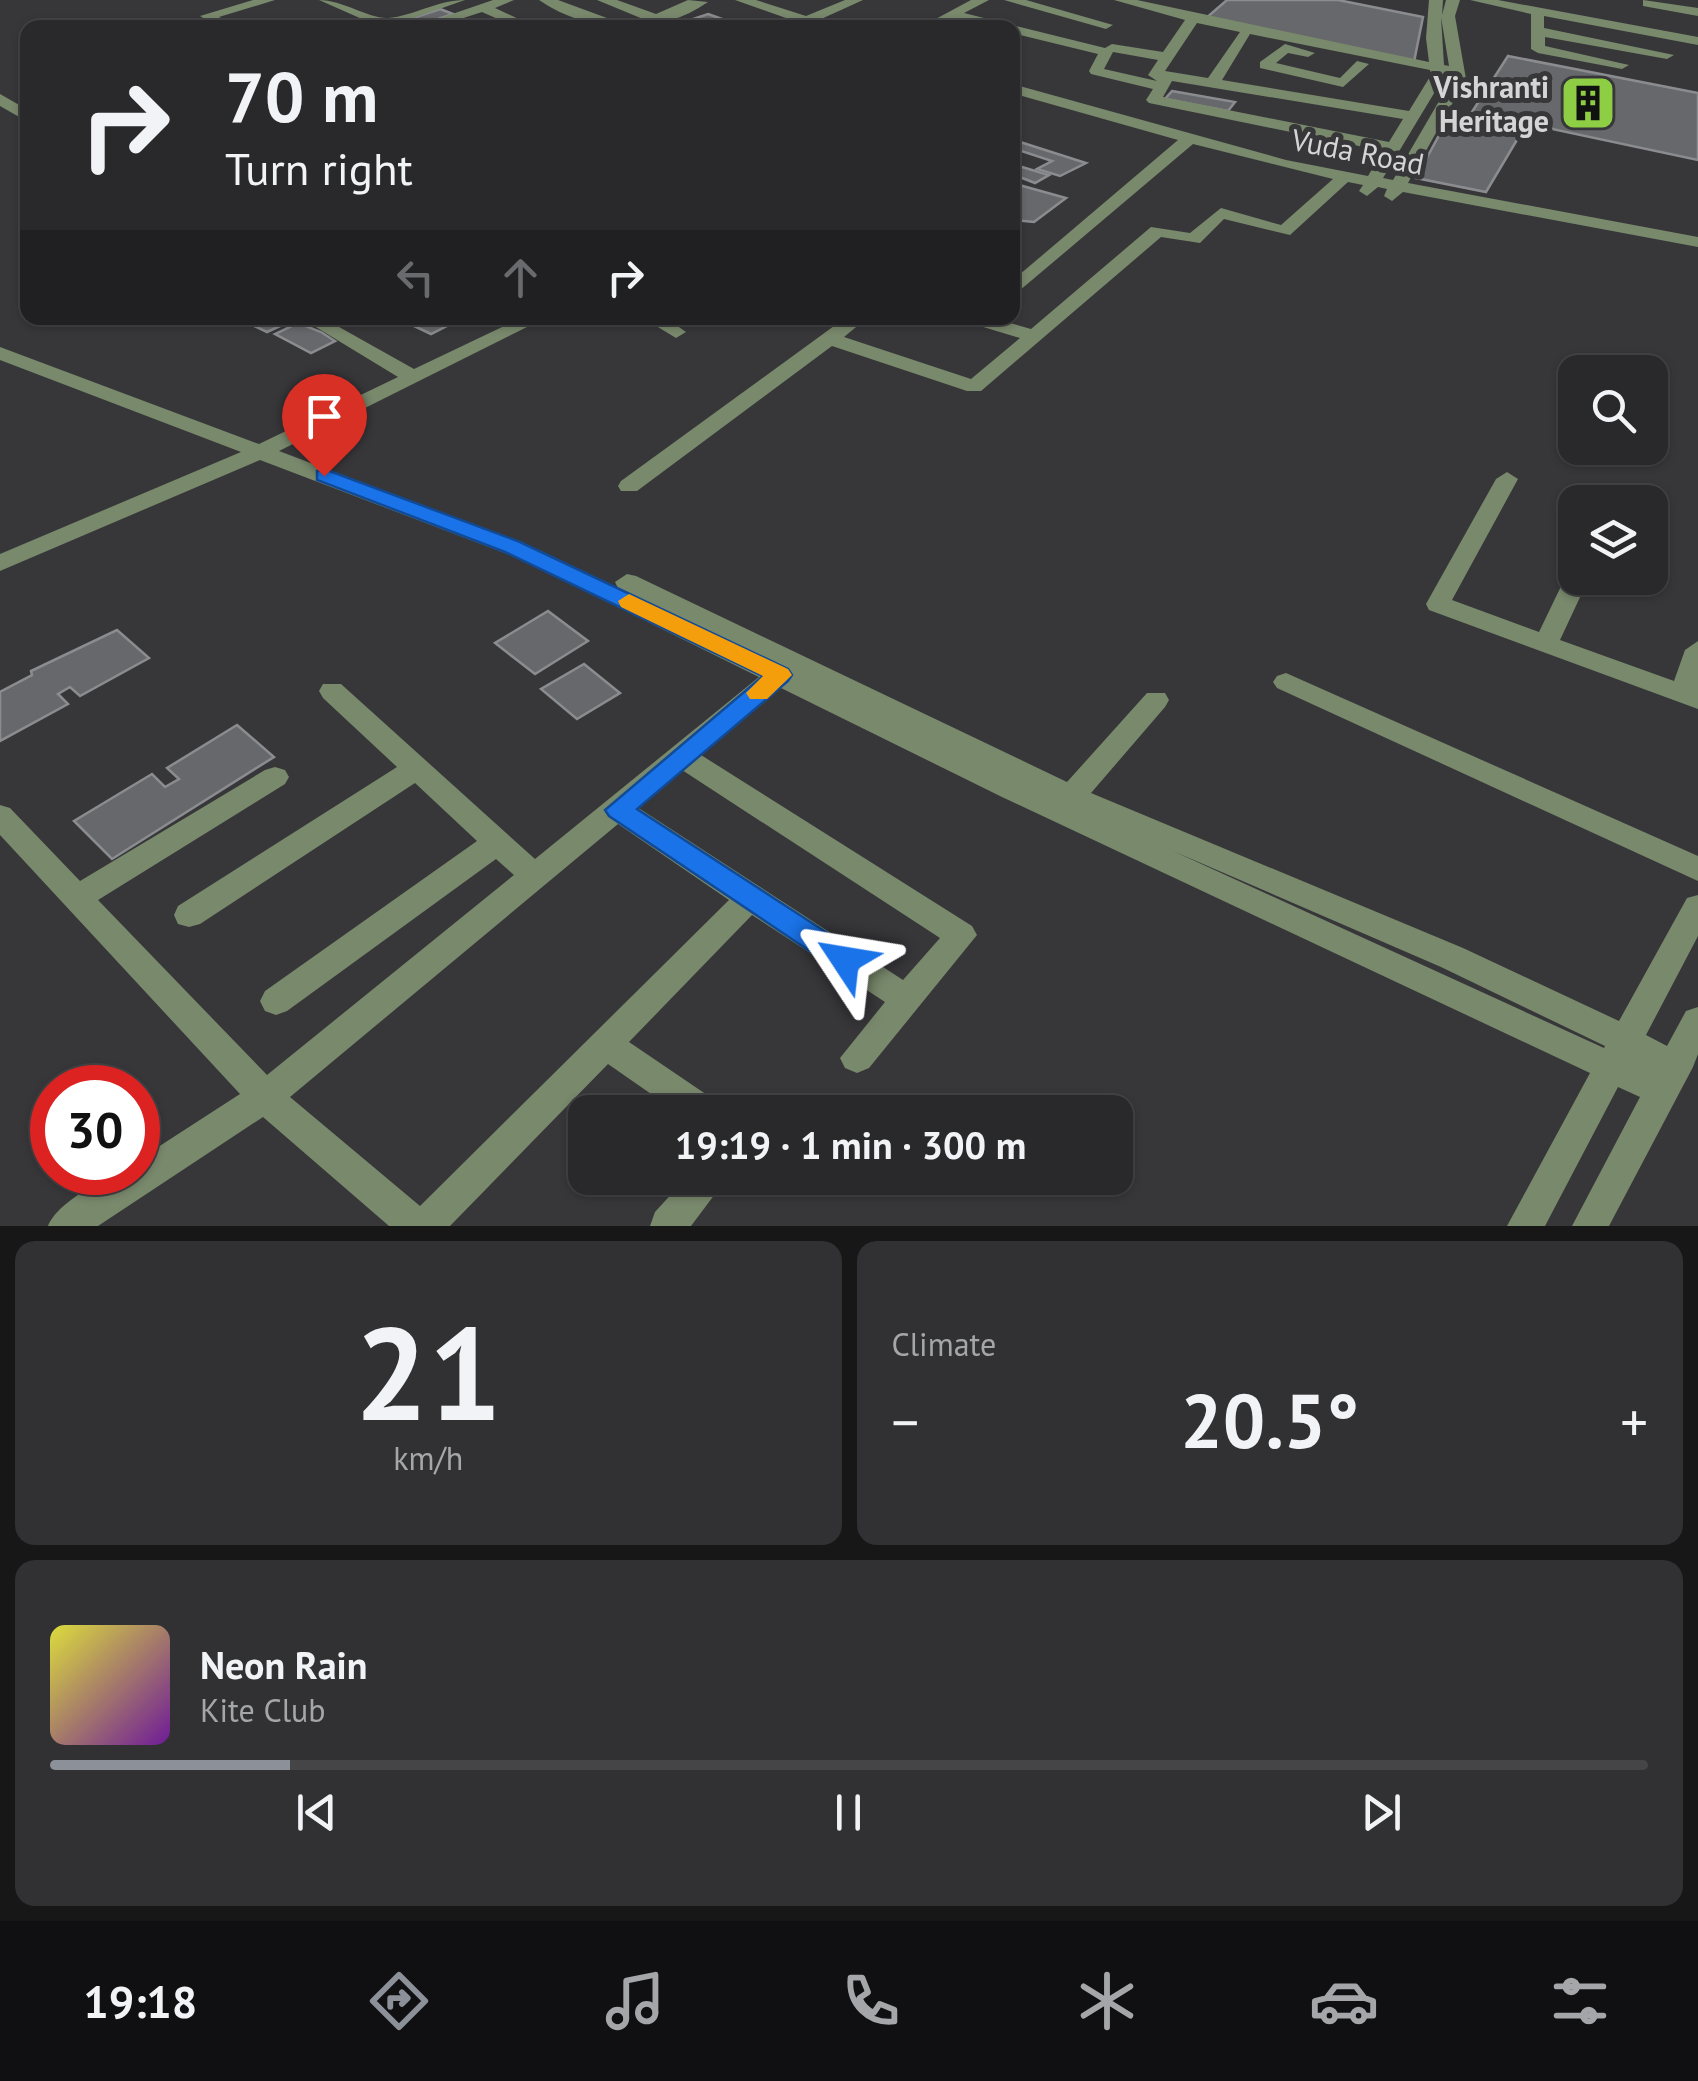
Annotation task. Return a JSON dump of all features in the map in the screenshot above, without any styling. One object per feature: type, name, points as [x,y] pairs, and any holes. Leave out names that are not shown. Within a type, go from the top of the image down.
[{"type":"street","points":[[326,0],[366,20]]},
{"type":"street","points":[[392,20],[458,0]]},
{"type":"street","points":[[442,20],[508,0]]},
{"type":"street","points":[[546,0],[600,20]]},
{"type":"street","points":[[604,0],[659,20]]},
{"type":"street","points":[[742,0],[808,20],[856,0]]},
{"type":"street","points":[[940,20],[982,0]]},
{"type":"street","points":[[1012,0],[1106,25]]},
{"type":"street","points":[[1121,0],[1437,75]]},
{"type":"street","points":[[1368,186],[1437,75],[1433,38],[1436,0]]},
{"type":"street","points":[[1394,192],[1459,76],[1448,16],[1453,0]]},
{"type":"street","points":[[1477,0],[1698,41]]},
{"type":"street","points":[[1650,0],[1648,3],[1695,17]]},
{"type":"street","points":[[215,20],[207,16],[260,1]]},
{"type":"street","points":[[651,20],[701,1]]},
{"type":"street","points":[[483,8],[512,20]]},
{"type":"street","points":[[1538,10],[1537,47],[1542,51],[1622,65]]},
{"type":"street","points":[[1638,13],[1695,17]]},
{"type":"street","points":[[951,14],[974,20]]},
{"type":"street","points":[[1165,82],[1154,75],[1192,18]]},
{"type":"street","points":[[1536,31],[1667,55]]},
{"type":"street","points":[[1020,32],[1106,52],[1096,71],[1165,82],[1212,84],[1413,116]]},
{"type":"street","points":[[1212,84],[1244,35]]},
{"type":"street","points":[[1112,48],[1166,57]]},
{"type":"street","points":[[1362,64],[1343,84],[1265,65],[1285,48],[1362,64],[1459,76]]},
{"type":"street","points":[[1165,82],[1154,100],[1393,148]]},
{"type":"street","name":"Vuda Road","points":[[1020,97],[1156,130],[1174,152]]},
{"type":"street","name":"Vuda Road","points":[[1020,98],[1174,152],[1698,252]]},
{"type":"street","points":[[0,100],[14,114]]},
{"type":"street","points":[[1156,130],[1174,104]]},
{"type":"street","points":[[1020,285],[1174,152]]},
{"type":"street","points":[[828,338],[974,387],[1157,231],[1194,239],[1221,213],[1284,232],[1340,181]]},
{"type":"street","name":"Vuda Road","points":[[1394,192],[1698,242]]},
{"type":"street","points":[[1020,265],[1038,270]]},
{"type":"street","points":[[324,325],[406,373]]},
{"type":"street","points":[[330,328],[336,325]]},
{"type":"street","points":[[406,373],[492,325]]},
{"type":"street","points":[[0,564],[406,373],[519,325]]},
{"type":"street","points":[[664,325],[676,332]]},
{"type":"street","points":[[629,486],[847,325]]},
{"type":"street","points":[[999,325],[1034,336]]},
{"type":"street","points":[[0,353],[261,443],[494,539],[1072,796],[1312,897],[1620,1054]]},
{"type":"street","points":[[0,548],[261,443]]},
{"type":"street","points":[[1506,479],[1438,604],[1690,696],[1698,650]]},
{"type":"street","points":[[1546,643],[1569,595]]},
{"type":"street","points":[[66,1226],[265,1097],[787,669]]},
{"type":"street","points":[[787,669],[1012,790],[1620,1054],[1684,1058],[1590,1226]]},
{"type":"street","points":[[1286,682],[1698,869]]},
{"type":"street","points":[[332,690],[535,877]]},
{"type":"street","points":[[1072,796],[1156,700]]},
{"type":"street","points":[[683,757],[961,935],[857,1058]]},
{"type":"street","points":[[189,915],[417,768]]},
{"type":"street","points":[[77,898],[275,776]]},
{"type":"street","points":[[618,810],[908,1000]]},
{"type":"street","points":[[0,816],[265,1097],[416,1226]]},
{"type":"street","points":[[276,1001],[497,842]]},
{"type":"street","points":[[424,1226],[750,898]]},
{"type":"street","points":[[1525,1226],[1698,907]]},
{"type":"street","points":[[606,1044],[680,1095]]},
{"type":"street","points":[[668,1224],[694,1195]]},
{"type":"building","points":[[1227,0],[1338,0],[1423,17],[1414,62],[1205,19]]},
{"type":"building","points":[[440,9],[453,14],[435,20],[413,18]]},
{"type":"building","points":[[708,14],[725,20],[690,20]]},
{"type":"building","name":"Vishranti Heritage","points":[[1508,56],[1698,93],[1698,160],[1472,112]]},
{"type":"building","points":[[1172,91],[1235,102],[1228,111],[1165,99]]},
{"type":"building","points":[[1451,113],[1524,128],[1486,192],[1416,178]]},
{"type":"building","points":[[1020,142],[1086,163],[1060,176],[1037,169],[1052,161],[1020,151]]},
{"type":"building","points":[[1020,168],[1049,175],[1035,183],[1020,177]]},
{"type":"building","points":[[1020,185],[1066,198],[1034,222],[1020,221]]},
{"type":"building","points":[[252,325],[282,325],[267,332]]},
{"type":"building","points":[[303,325],[335,341],[311,353],[275,334]]},
{"type":"building","points":[[412,325],[449,325],[431,334]]},
{"type":"building","points":[[548,611],[588,641],[535,674],[495,643]]},
{"type":"building","points":[[117,630],[149,658],[80,696],[70,687],[58,694],[68,704],[0,741],[0,692],[32,675],[31,671]]},
{"type":"building","points":[[584,664],[620,693],[577,719],[541,689]]},
{"type":"building","points":[[237,725],[274,757],[112,859],[74,821],[152,774],[165,787],[179,779],[167,768]]},
{"type":"slow traffic","points":[[629,601],[780,675],[758,693]]},
{"type":"place","name":"Vishranti Heritage","points":[[1588,103]]},
{"type":"route","points":[[324,476],[512,547],[780,675],[618,810],[845,960]]}]
